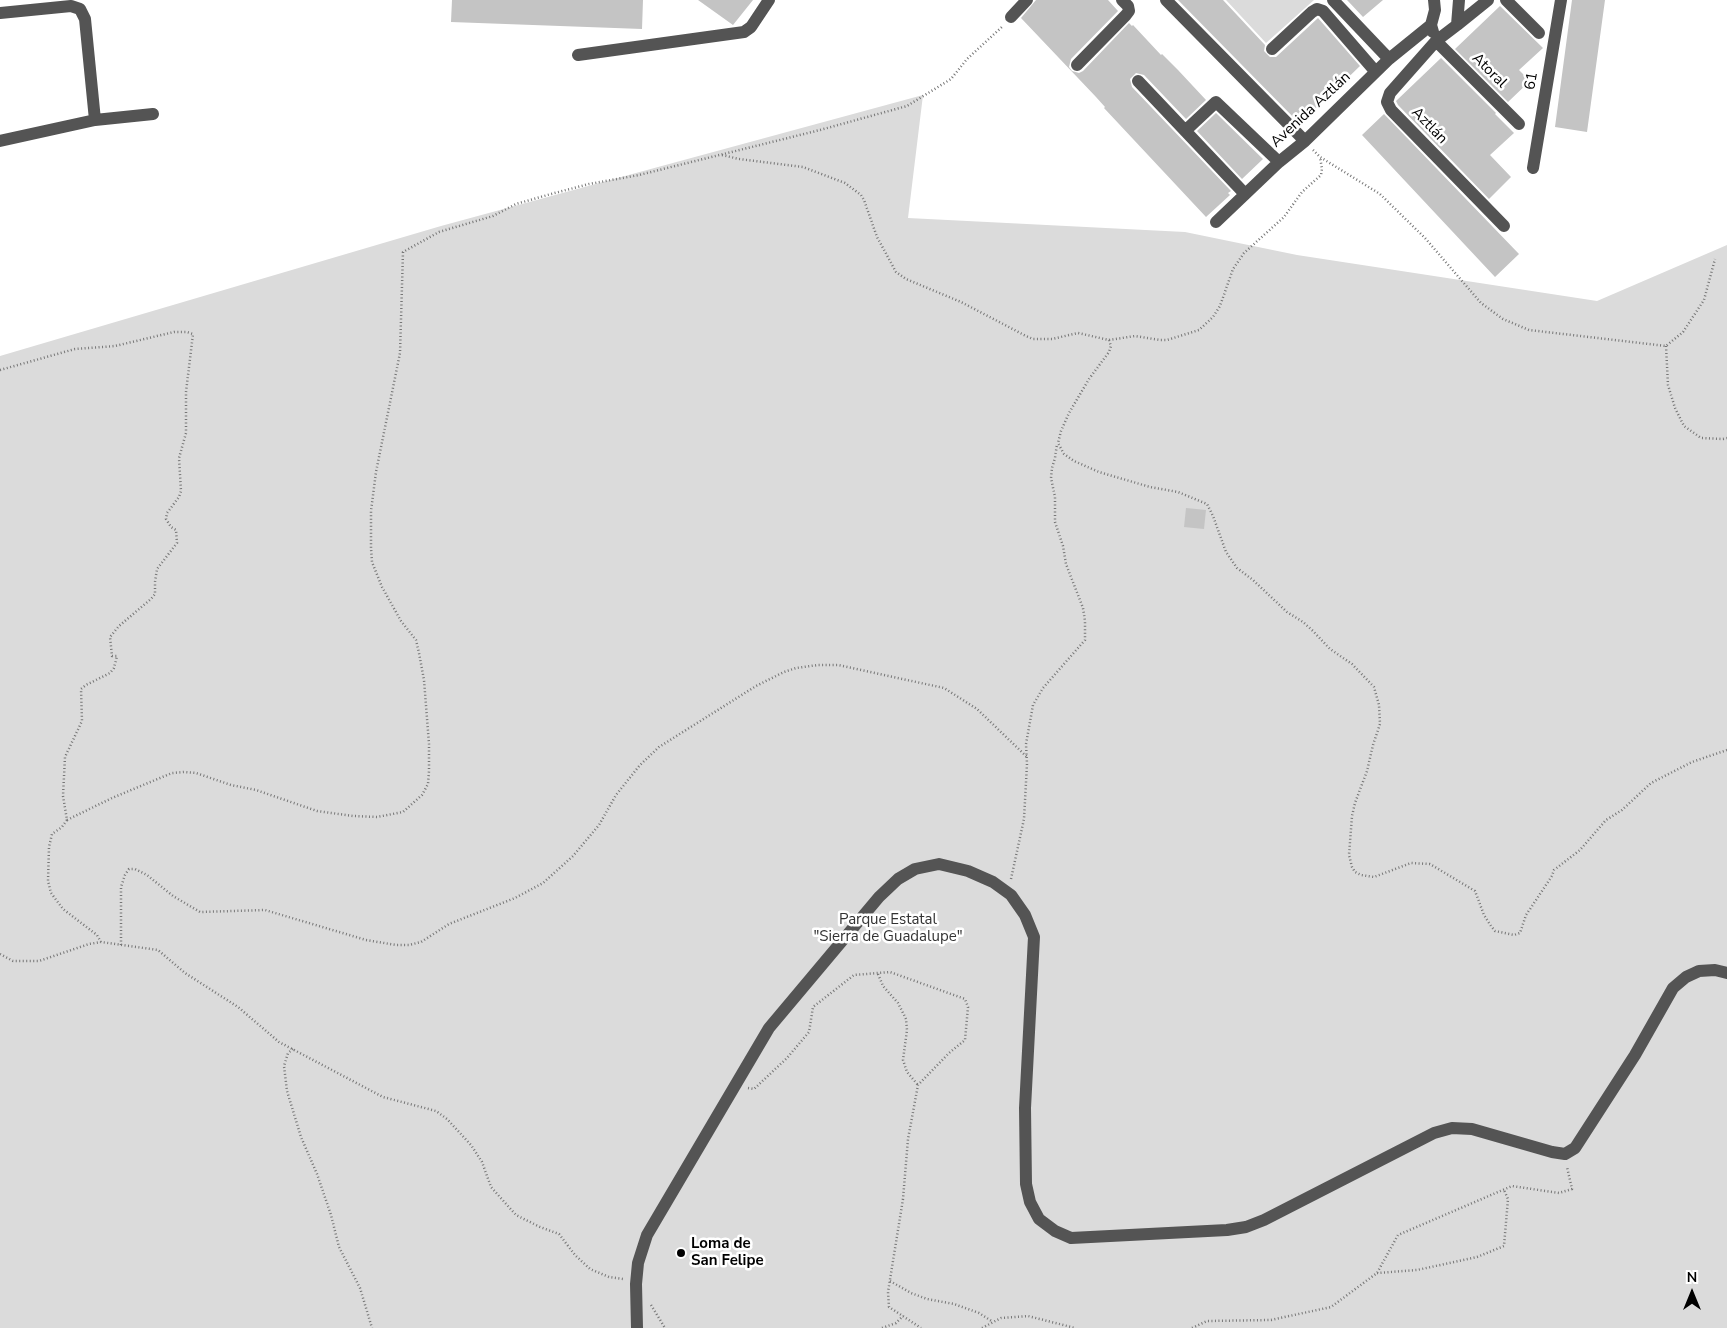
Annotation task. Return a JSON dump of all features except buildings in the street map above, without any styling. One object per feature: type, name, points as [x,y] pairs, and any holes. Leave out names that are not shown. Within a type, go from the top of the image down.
[{"type":"street","points":[[578,55],[744,32],[751,26],[768,0]]},
{"type":"street","points":[[1010,17],[1027,0]]},
{"type":"street","points":[[1076,65],[1126,15],[1128,6],[1122,0]]},
{"type":"street","points":[[1166,0],[1305,141]]},
{"type":"street","points":[[1333,0],[1388,59]]},
{"type":"street","points":[[1434,0],[1435,10],[1432,25],[1436,41],[1488,0]]},
{"type":"street","points":[[1457,25],[1459,0]]},
{"type":"street","points":[[1506,0],[1539,33]]},
{"type":"street","name":"61","points":[[1533,168],[1561,0]]},
{"type":"street","points":[[0,13],[71,6],[80,9],[85,19],[95,120]]},
{"type":"street","points":[[1272,49],[1317,9],[1322,11],[1376,71]]},
{"type":"street","name":"Avenida Aztlán","points":[[1216,222],[1279,162],[1305,141],[1388,59],[1432,25]]},
{"type":"street","name":"Atoral","points":[[1436,41],[1519,124]]},
{"type":"street","name":"Aztlán","points":[[1436,41],[1390,93],[1387,102],[1391,110],[1504,226]]},
{"type":"street","points":[[1138,81],[1245,194]]},
{"type":"street","points":[[1185,131],[1216,102],[1279,162]]},
{"type":"street","points":[[0,141],[95,120],[153,114]]},
{"type":"street","points":[[637,1328],[636,1284],[638,1263],[647,1235],[769,1028],[879,897],[898,879],[915,869],[939,864],[968,871],[993,882],[1010,895],[1025,915],[1034,937],[1025,1108],[1026,1184],[1030,1202],[1039,1219],[1055,1231],[1071,1238],[1227,1230],[1246,1227],[1264,1220],[1434,1134],[1452,1128],[1472,1129],[1565,1154],[1575,1148],[1635,1055],[1673,988],[1686,977],[1699,970],[1715,970],[1727,973]]},
{"type":"path","points":[[101,942],[97,935],[63,908],[54,898],[49,887],[48,867],[52,834],[62,827],[67,820],[112,798],[172,773],[184,772],[196,773],[231,785],[256,790],[305,808],[329,814],[366,817],[390,816],[403,812],[413,804],[422,795],[428,784],[430,772],[429,731],[424,680],[416,640],[401,621],[388,599],[372,562],[371,548],[371,511],[376,472],[383,447],[400,353],[403,252],[438,232],[493,216],[516,204],[589,184],[614,180],[820,130],[907,106],[951,79],[967,58],[1005,24],[1010,17]]},
{"type":"path","points":[[1305,141],[1320,157],[1380,194],[1425,238],[1481,303],[1504,319],[1529,330],[1666,346],[1683,332],[1704,300],[1715,259]]},
{"type":"path","points":[[720,154],[732,158],[802,167],[846,183],[861,195],[877,237],[896,272],[906,279],[961,302],[1033,339],[1052,339],[1078,333],[1109,340],[1135,336],[1167,340],[1204,327],[1220,306],[1227,281],[1244,253],[1284,217],[1302,192],[1321,175],[1320,157]]},
{"type":"path","points":[[0,370],[75,349],[115,346],[174,332],[193,334],[186,392],[186,433],[184,446],[179,458],[181,491],[176,503],[167,512],[166,519],[171,527],[176,530],[177,543],[157,569],[154,582],[155,594],[119,626],[110,637],[112,656],[116,656],[114,668],[110,673],[86,685],[81,690],[82,720],[65,757],[63,796],[67,820]]},
{"type":"path","points":[[1010,895],[1013,869],[1024,819],[1026,744],[1032,711],[1036,698],[1085,640],[1083,608],[1066,564],[1063,546],[1056,528],[1055,497],[1051,478],[1052,468],[1058,443],[1069,413],[1092,373],[1109,352],[1111,346],[1109,340]]},
{"type":"path","points":[[1666,346],[1668,385],[1675,408],[1684,426],[1700,438],[1727,438]]},
{"type":"path","points":[[1058,443],[1069,458],[1086,468],[1150,488],[1178,492],[1207,504],[1232,563],[1258,584],[1281,608],[1312,631],[1330,649],[1352,664],[1374,687],[1379,705],[1380,724],[1367,771],[1355,803],[1349,848],[1352,867],[1355,872],[1361,875],[1380,875],[1411,864],[1430,864],[1475,891],[1484,915],[1495,931],[1514,935],[1520,933],[1526,915],[1554,870],[1580,850],[1606,820],[1622,810],[1651,783],[1692,762],[1727,750]]},
{"type":"path","points":[[121,945],[120,887],[129,869],[135,869],[147,875],[173,896],[200,912],[265,910],[366,940],[396,945],[409,945],[421,942],[449,924],[515,898],[544,883],[573,856],[598,825],[616,795],[640,765],[659,747],[756,686],[796,668],[838,665],[944,688],[977,709],[1027,757]]},
{"type":"path","points":[[0,954],[13,961],[39,961],[88,944],[101,942],[158,950],[185,973],[238,1007],[274,1038],[383,1096],[436,1111],[472,1144],[479,1156],[491,1187],[516,1215],[559,1234],[575,1256],[590,1269],[609,1277],[623,1279],[636,1284]]},
{"type":"path","points":[[734,1087],[754,1089],[787,1058],[809,1032],[813,1007],[854,976],[890,972],[965,999],[968,1008],[965,1040],[949,1053],[918,1085],[908,1139],[903,1199],[888,1292],[889,1307],[921,1328]]},
{"type":"path","points":[[877,973],[882,986],[898,1002],[906,1019],[907,1030],[903,1060],[907,1072],[918,1085]]},
{"type":"path","points":[[293,1048],[288,1054],[284,1066],[286,1091],[300,1137],[317,1174],[331,1215],[339,1247],[360,1288],[372,1328]]},
{"type":"path","points":[[1192,1328],[1207,1321],[1271,1320],[1331,1307],[1377,1273],[1398,1235],[1512,1186],[1560,1192],[1572,1189],[1565,1154]]},
{"type":"path","points":[[1377,1273],[1417,1270],[1477,1258],[1504,1246],[1508,1199],[1504,1190]]},
{"type":"path","points":[[890,1281],[910,1293],[927,1299],[954,1304],[979,1313],[993,1322]]},
{"type":"path","points":[[882,1328],[896,1323],[903,1316]]},
{"type":"path","points":[[982,1328],[1000,1318],[1028,1316],[1075,1328]]},
{"type":"green space","points":[[1226,0],[1314,0],[1266,43]]},
{"type":"green space","name":"Parque Estatal \"Sierra de Guadalupe\"","points":[[923,95],[908,218],[1185,232],[1297,255],[1597,301],[1727,245],[1727,1328],[0,1328],[0,356],[441,226]]},
{"type":"place","name":"Loma de San Felipe","points":[[681,1253]]}]
